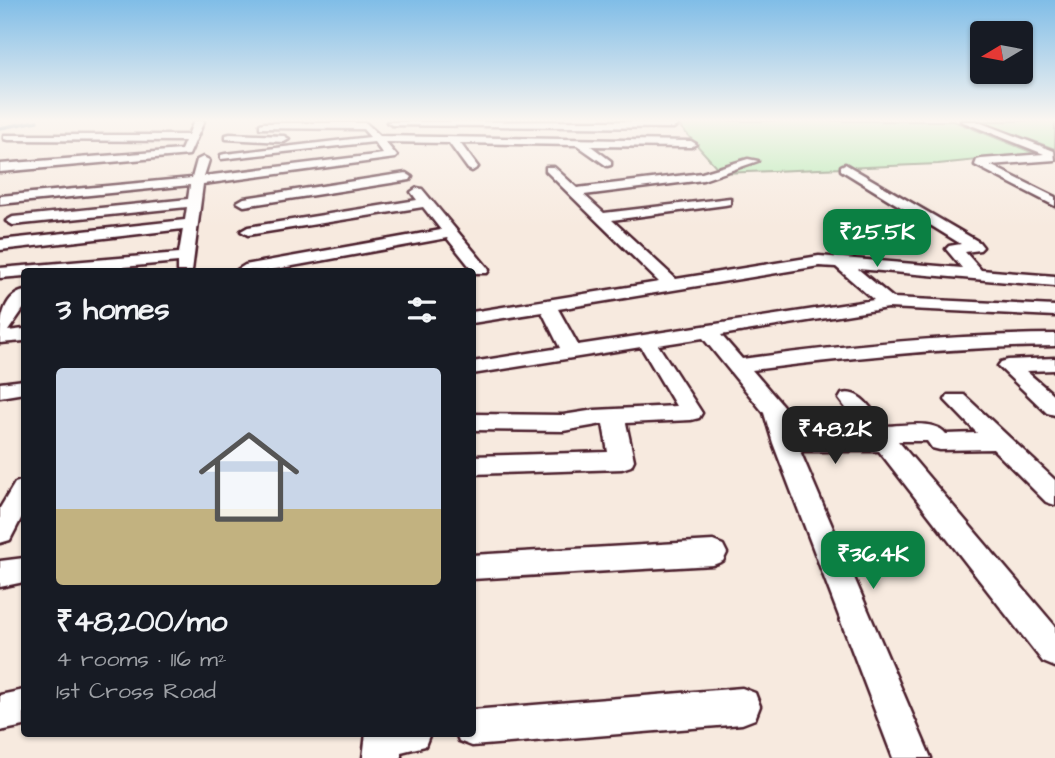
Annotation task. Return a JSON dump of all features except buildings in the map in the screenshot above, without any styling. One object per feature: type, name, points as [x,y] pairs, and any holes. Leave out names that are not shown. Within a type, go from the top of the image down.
[{"type":"street","points":[[46,164],[53,156]]},
{"type":"street","points":[[1,175],[46,164],[146,156]]},
{"type":"street","points":[[225,157],[230,156]]},
{"type":"street","points":[[0,200],[132,182],[197,181],[388,156]]},
{"type":"street","points":[[391,156],[425,203],[481,270],[476,271]]},
{"type":"street","points":[[464,156],[472,167]]},
{"type":"street","points":[[598,156],[607,163]]},
{"type":"street","points":[[1050,156],[981,162],[981,165],[1055,202]]},
{"type":"street","points":[[94,268],[185,264],[193,202],[203,160]]},
{"type":"street","points":[[575,192],[703,176],[752,161]]},
{"type":"street","points":[[845,168],[974,245],[975,247],[954,249],[976,274]]},
{"type":"street","points":[[550,169],[671,284]]},
{"type":"street","points":[[52,195],[74,172]]},
{"type":"street","points":[[244,202],[406,177]]},
{"type":"street","points":[[602,217],[725,201]]},
{"type":"street","points":[[13,221],[193,202]]},
{"type":"street","points":[[248,231],[425,203]]},
{"type":"street","points":[[50,268],[92,213]]},
{"type":"street","points":[[0,245],[191,224]]},
{"type":"street","points":[[269,268],[449,233]]},
{"type":"street","points":[[331,254],[338,268]]},
{"type":"street","points":[[476,317],[807,262],[841,262],[1055,281]]},
{"type":"street","points":[[841,262],[888,303]]},
{"type":"street","points":[[0,273],[21,271]]},
{"type":"street","points":[[0,329],[14,303]]},
{"type":"street","points":[[476,367],[888,303],[1055,311]]},
{"type":"street","points":[[547,305],[572,352]]},
{"type":"street","points":[[709,333],[775,411],[785,443],[912,758]]},
{"type":"street","points":[[0,337],[21,335]]},
{"type":"street","points":[[737,366],[857,350],[889,350],[966,341],[1055,340]]},
{"type":"street","points":[[476,422],[562,423],[613,416],[691,414],[648,342]]},
{"type":"street","points":[[1055,364],[1008,366],[1055,408]]},
{"type":"street","points":[[0,390],[21,387]]},
{"type":"street","points":[[850,399],[1055,651]]},
{"type":"street","points":[[956,400],[1055,495]]},
{"type":"street","points":[[476,465],[622,460],[613,416]]},
{"type":"street","points":[[785,443],[882,439],[933,433],[940,442],[999,441]]},
{"type":"street","points":[[0,532],[21,495]]},
{"type":"street","points":[[476,567],[713,553]]},
{"type":"street","points":[[0,574],[21,570]]},
{"type":"street","points":[[476,728],[742,706]]},
{"type":"street","points":[[0,713],[21,709]]},
{"type":"green space","points":[[707,156],[1013,156],[938,164],[722,173]]}]
